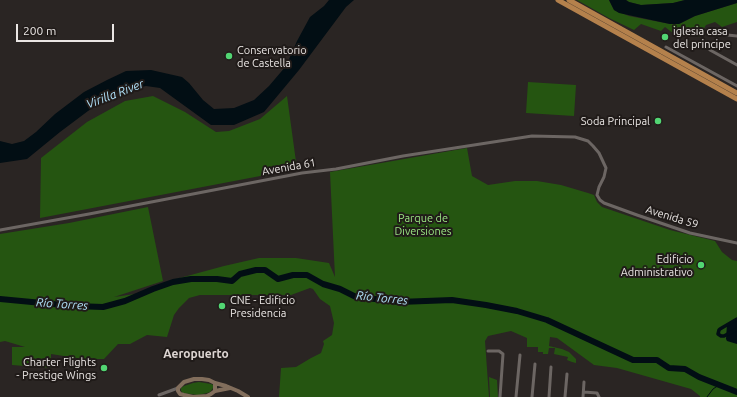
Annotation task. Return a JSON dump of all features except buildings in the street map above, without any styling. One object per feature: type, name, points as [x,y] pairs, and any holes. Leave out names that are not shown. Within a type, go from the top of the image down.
[{"type":"highway","points":[[558,0],[737,99]]},
{"type":"highway","points":[[569,0],[737,93]]},
{"type":"main road","points":[[231,388],[215,391],[207,396],[193,397],[180,394],[178,391],[178,388],[184,382],[194,379],[209,380],[215,383],[231,388],[238,391],[248,397]]},
{"type":"main road","points":[[215,383],[215,391]]},
{"type":"street","points":[[718,34],[737,36]]},
{"type":"street","points":[[666,47],[737,86]]},
{"type":"street","points":[[710,50],[737,65]]},
{"type":"street","name":"Avenida 61","points":[[0,230],[302,173],[336,169],[426,152],[532,136],[575,137],[582,139]]},
{"type":"street","name":"Avenida 59","points":[[582,139],[588,141],[599,153],[606,168],[604,177],[599,187],[598,195],[600,200],[604,203],[637,216],[690,233],[737,243]]},
{"type":"street","points":[[488,351],[499,351],[503,354],[500,397]]},
{"type":"street","points":[[516,397],[520,355]]},
{"type":"street","points":[[532,397],[535,364]]},
{"type":"street","points":[[549,397],[551,367]]},
{"type":"street","points":[[565,397],[567,374]]},
{"type":"street","points":[[583,397],[584,382]]},
{"type":"street","points":[[159,395],[178,388]]},
{"type":"street","points":[[584,392],[596,393],[599,397]]},
{"type":"green space","points":[[577,0],[609,0],[614,10],[629,16],[670,24],[679,24],[695,16],[737,3],[737,22],[722,27],[715,22],[706,25],[699,37],[680,31],[674,34],[665,27],[661,31],[641,24],[634,30]]},
{"type":"green space","points":[[626,0],[685,0],[673,3],[641,5]]},
{"type":"green space","points":[[528,82],[576,85],[574,116],[526,113]]},
{"type":"green space","points":[[153,96],[185,112],[216,132],[229,131],[260,119],[287,96],[297,169],[40,218],[41,158],[87,122],[125,101]]},
{"type":"green space","name":"Parque de Diversiones","points":[[467,148],[472,176],[488,185],[515,181],[537,181],[561,185],[588,193],[594,195],[597,202],[602,207],[670,230],[715,241],[722,252],[732,260],[737,261],[737,397],[700,397],[691,389],[617,368],[594,365],[557,338],[550,337],[549,346],[569,352],[576,359],[576,363],[567,360],[568,357],[554,354],[555,348],[549,348],[548,354],[543,354],[543,352],[538,352],[538,347],[527,347],[527,338],[511,331],[488,336],[485,341],[489,397],[279,397],[281,368],[296,367],[321,353],[324,344],[323,341],[332,335],[334,323],[330,306],[320,299],[313,289],[310,288],[291,295],[200,295],[189,298],[174,315],[167,337],[147,335],[130,344],[118,344],[104,359],[83,359],[51,354],[51,368],[12,365],[12,347],[25,347],[5,341],[0,342],[0,234],[69,223],[148,207],[163,281],[114,297],[135,294],[176,279],[259,258],[296,258],[329,263],[335,277],[330,172]]},
{"type":"green space","points":[[489,377],[497,380],[498,397],[490,397]]},
{"type":"green space","points":[[199,382],[211,384],[213,385],[213,388],[210,392],[198,395],[183,393],[181,391],[181,388],[184,386]]},
{"type":"shaded area","points":[[329,0],[354,0],[346,7],[299,70],[264,112],[234,125],[211,125],[160,88],[146,86],[116,93],[88,111],[27,159],[0,163],[0,141],[12,144],[24,141],[55,114],[84,92],[126,71],[151,70],[182,77],[203,100],[214,109],[234,108],[254,100],[269,86],[286,66],[310,17]]},
{"type":"shaded area","points":[[609,0],[626,0],[641,5],[673,3],[685,0],[737,0],[737,3],[695,16],[679,24],[670,24],[619,13],[614,10]]},
{"type":"shaded area","points":[[737,318],[737,344],[727,341],[726,339],[727,324]]},
{"type":"waterway","name":"Río Torres","points":[[0,299],[74,306],[103,307],[125,301],[173,282],[191,279],[217,279],[232,281],[240,274],[256,270],[265,270],[278,279],[293,275],[307,275],[323,284],[340,289],[356,297],[399,302],[452,300],[517,311],[547,320],[633,360],[657,360],[669,368],[685,369],[699,377],[737,392]]},
{"type":"waterway","points":[[737,319],[720,329],[718,334],[724,336],[737,329]]},
{"type":"waterway","points":[[707,397],[713,389],[719,385]]},
{"type":"place","name":"iglesia casa del principe","points":[[665,37]]},
{"type":"place","name":"Conservatorio de Castella","points":[[229,56]]},
{"type":"place","name":"Soda Principal","points":[[658,121]]},
{"type":"place","name":"Edificio Administrativo","points":[[701,265]]},
{"type":"place","name":"CNE - Edificio Presidencia","points":[[222,306]]},
{"type":"place","name":"Charter Flights - Prestige Wings","points":[[104,368]]},
{"type":"district","name":"Aeropuerto","points":[[196,354]]},
{"type":"water label","name":"Virilla River","points":[[115,94]]}]
